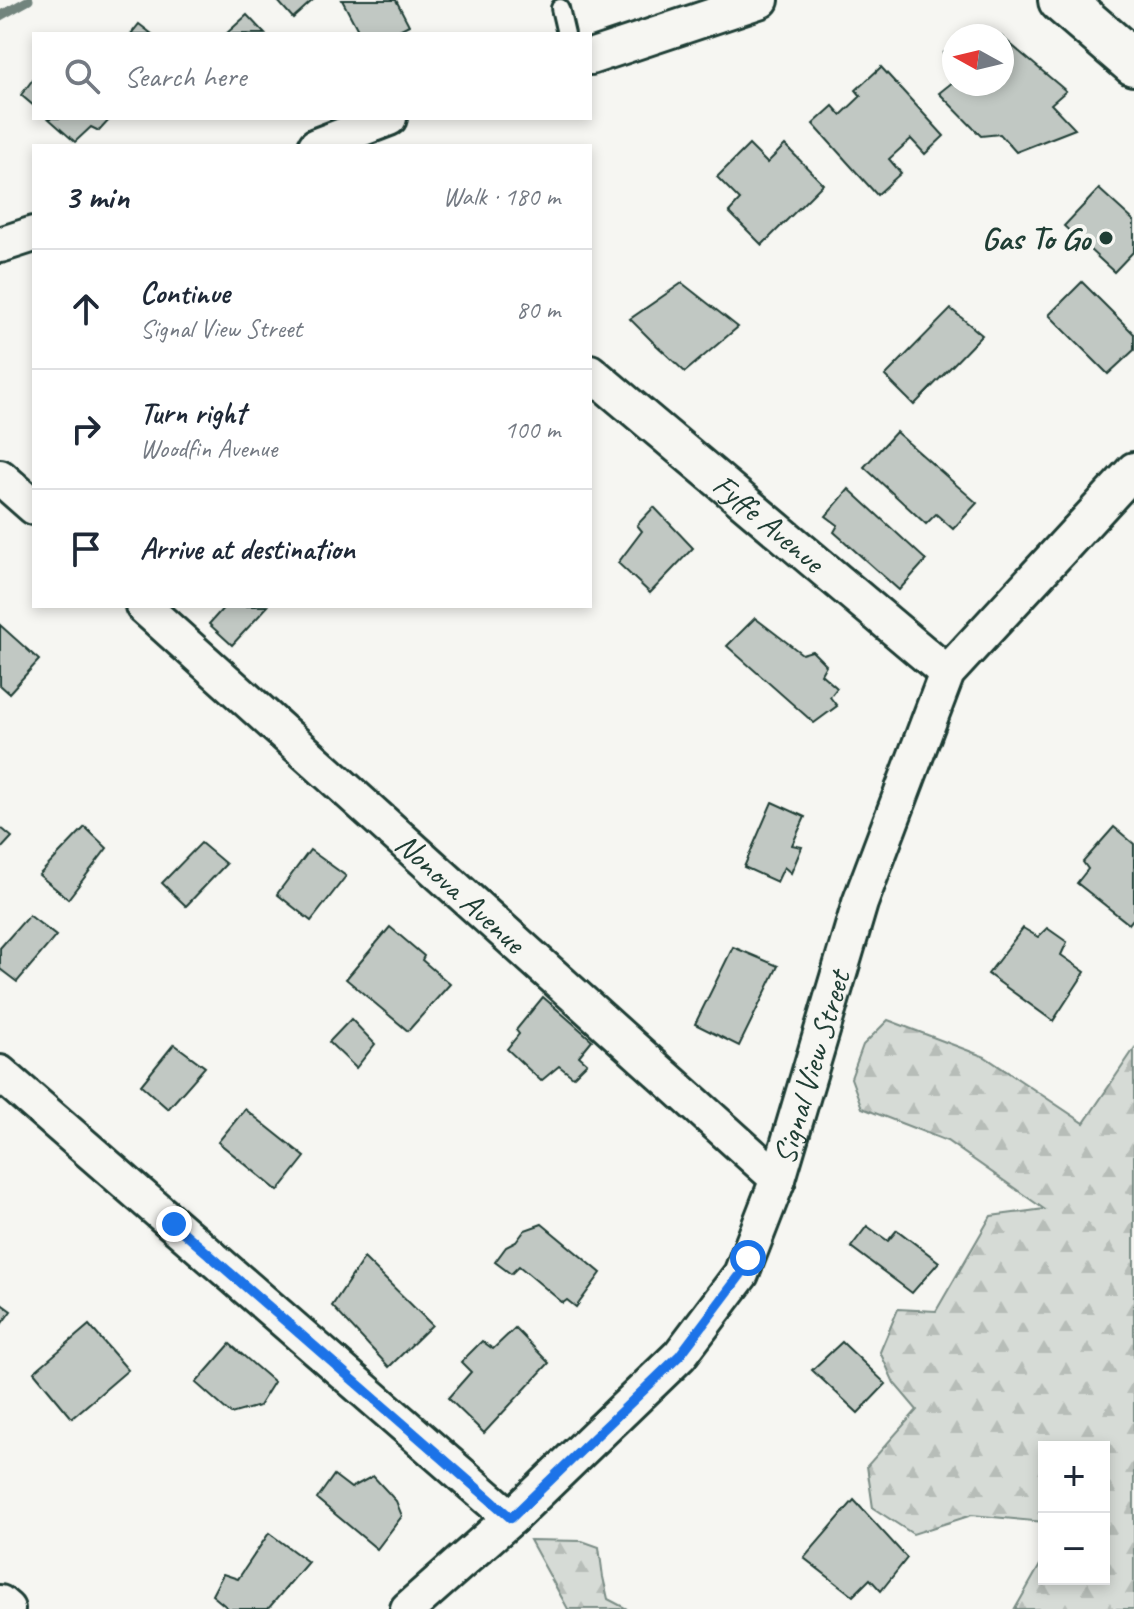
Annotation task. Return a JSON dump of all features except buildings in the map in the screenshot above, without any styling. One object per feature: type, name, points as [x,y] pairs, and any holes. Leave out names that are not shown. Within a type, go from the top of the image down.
[{"type":"main road","points":[[1061,0],[1134,63]]},
{"type":"street","points":[[592,56],[761,0]]},
{"type":"street","points":[[321,144],[384,120]]},
{"type":"street","points":[[0,245],[32,235]]},
{"type":"street","name":"Fyffe Avenue","points":[[592,374],[947,673]]},
{"type":"street","name":"Signal View Street","points":[[408,1609],[511,1518],[680,1355],[741,1274],[778,1179],[860,903],[947,673],[1134,470]]},
{"type":"street","points":[[0,477],[32,505]]},
{"type":"street","name":"Nonova Avenue","points":[[145,608],[778,1179]]},
{"type":"street","points":[[0,1073],[511,1518]]},
{"type":"street","points":[[0,1603],[7,1609]]},
{"type":"lane","points":[[560,8],[566,32]]},
{"type":"green space","points":[[888,1020],[985,1057],[1084,1123],[1134,1049],[1134,1609],[1015,1609],[1038,1569],[1038,1585],[1110,1585],[1110,1441],[1038,1441],[1038,1521],[972,1515],[913,1534],[873,1508],[867,1466],[917,1410],[894,1383],[880,1352],[898,1309],[936,1311],[991,1216],[1044,1209],[947,1141],[862,1108],[851,1078],[863,1045]]},
{"type":"green space","points":[[530,1540],[582,1541],[599,1547],[608,1599],[627,1609],[568,1609]]},
{"type":"waterway","points":[[0,16],[29,0]]},
{"type":"place","name":"Gas To Go","points":[[1106,238]]},
{"type":"route","points":[[174,1224],[511,1518],[680,1355],[741,1274],[748,1258]]}]
